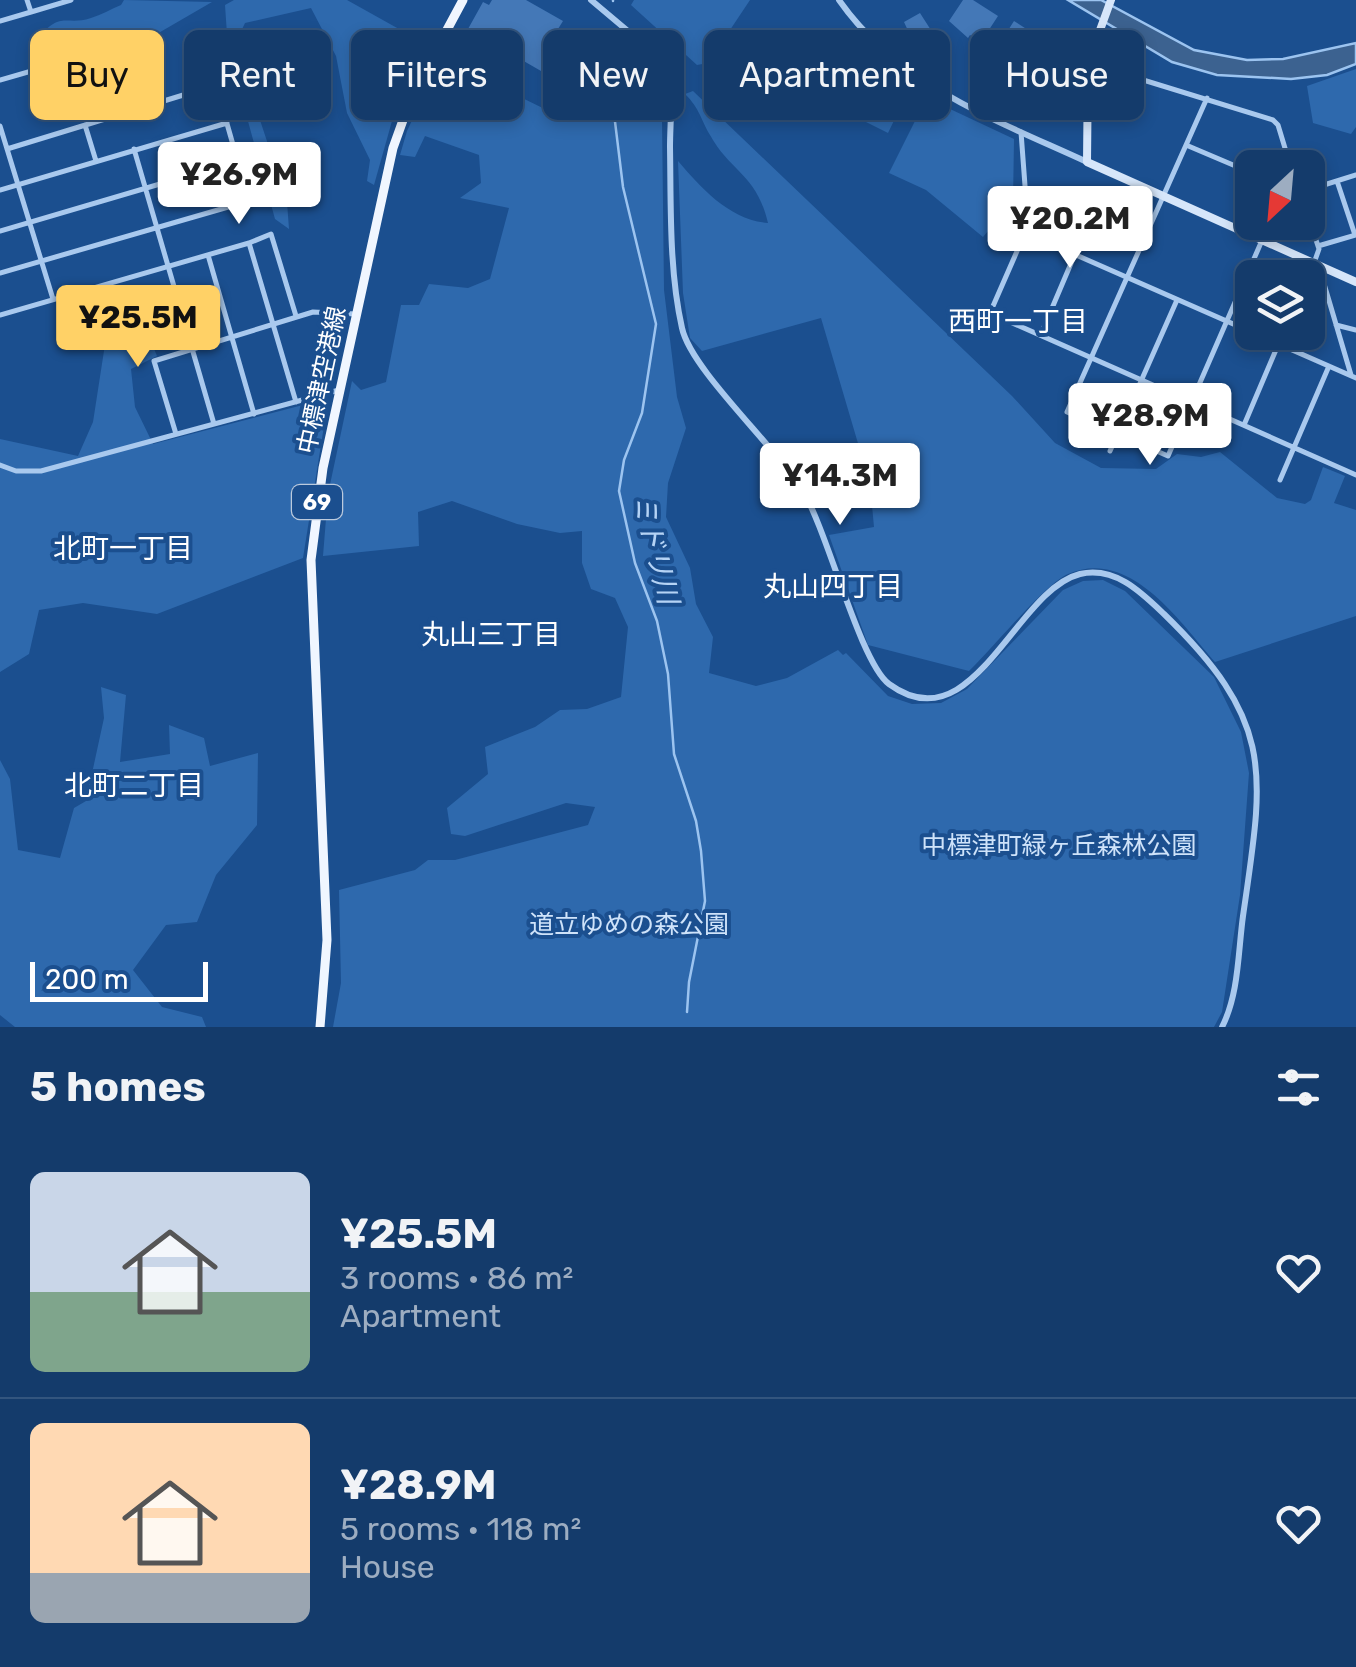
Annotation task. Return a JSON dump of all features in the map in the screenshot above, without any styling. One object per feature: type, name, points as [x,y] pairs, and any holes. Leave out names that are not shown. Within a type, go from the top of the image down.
[{"type":"main road","name":"中標津空港線","points":[[320,1027],[327,940],[311,560],[318,495],[378,204],[397,134],[462,0]]},
{"type":"main road","points":[[1098,30],[1111,0]]},
{"type":"main road","points":[[1087,120],[1087,162],[1235,228]]},
{"type":"main road","points":[[1262,240],[1308,260]]},
{"type":"main road","points":[[1325,268],[1356,282]]},
{"type":"street","points":[[27,0],[31,12]]},
{"type":"street","points":[[0,22],[71,0]]},
{"type":"street","points":[[590,0],[668,64],[676,289],[686,344],[802,491],[878,673],[908,694],[933,697],[953,692],[1068,578],[1095,573],[1122,578],[1138,589],[1194,642],[1228,685],[1250,732],[1258,798],[1234,986],[1222,1027]]},
{"type":"street","points":[[840,0],[882,48],[926,83],[1087,162]]},
{"type":"street","points":[[0,80],[30,71]]},
{"type":"street","points":[[1144,79],[1276,122],[1285,150]]},
{"type":"street","points":[[0,272],[249,200],[216,85],[4,148]]},
{"type":"street","points":[[1207,98],[1067,412],[1168,456],[1262,240]]},
{"type":"street","points":[[0,190],[226,122]]},
{"type":"street","points":[[85,125],[96,160]]},
{"type":"street","points":[[0,126],[53,299]]},
{"type":"street","points":[[1021,132],[1026,233],[990,313],[1356,474]]},
{"type":"street","points":[[1186,145],[1235,166]]},
{"type":"street","points":[[134,150],[214,424]]},
{"type":"street","points":[[0,231],[238,161]]},
{"type":"street","points":[[1325,184],[1356,175]]},
{"type":"street","points":[[1318,246],[1356,235],[1338,180]]},
{"type":"street","points":[[1026,233],[1235,325]]},
{"type":"street","points":[[0,315],[271,234],[296,316]]},
{"type":"street","points":[[1316,240],[1319,260]]},
{"type":"street","points":[[248,243],[296,402]]},
{"type":"street","points":[[208,254],[254,414]]},
{"type":"street","points":[[1040,335],[1074,254]]},
{"type":"street","points":[[1325,286],[1353,377]]},
{"type":"street","points":[[1110,450],[1177,300]]},
{"type":"street","points":[[176,434],[154,361],[313,312],[356,314]]},
{"type":"street","points":[[1336,325],[1356,330]]},
{"type":"street","points":[[1244,425],[1276,350]]},
{"type":"street","points":[[1293,350],[1353,377]]},
{"type":"street","points":[[1280,480],[1329,366]]},
{"type":"street","points":[[0,465],[16,472],[41,471],[339,390]]},
{"type":"green space","points":[[124,0],[212,2],[164,30],[45,30],[59,21],[95,17]]},
{"type":"green space","points":[[234,0],[347,0],[401,30],[351,30],[351,120],[392,120],[374,185],[367,181],[370,160],[347,113],[331,46],[331,30],[322,30],[311,8],[245,23],[242,30],[227,30],[225,5]]},
{"type":"green space","points":[[634,0],[750,0],[730,30],[704,30],[704,64],[697,65],[684,53],[684,30],[658,30],[631,5]]},
{"type":"green space","points":[[1356,69],[1356,127],[1351,134],[1313,123],[1307,86]]},
{"type":"green space","points":[[693,91],[704,102],[704,120],[723,120],[1012,396],[1055,443],[1101,468],[1156,469],[1177,454],[1201,457],[1220,452],[1277,498],[1305,504],[1311,500],[1323,467],[1345,476],[1334,503],[1356,510],[1356,616],[1215,662],[1152,593],[1133,579],[1091,568],[1058,580],[969,671],[868,645],[829,535],[874,527],[870,484],[821,318],[702,351],[690,338],[683,293],[678,161],[729,209],[768,223],[750,183],[718,148],[685,94]]},
{"type":"green space","points":[[523,98],[543,108],[543,120],[662,120],[664,290],[677,397],[686,428],[668,483],[666,517],[690,568],[696,604],[713,637],[709,673],[756,686],[787,678],[838,650],[846,653],[888,696],[912,704],[941,703],[967,689],[1063,590],[1083,581],[1103,580],[1125,591],[1214,677],[1241,732],[1249,773],[1240,895],[1222,1012],[1214,1027],[333,1027],[341,983],[339,890],[415,870],[428,860],[455,860],[588,825],[595,807],[566,803],[465,836],[451,834],[447,808],[488,774],[485,747],[535,727],[560,710],[587,709],[621,697],[628,627],[615,598],[591,589],[582,563],[582,531],[560,533],[517,524],[452,501],[418,512],[419,546],[323,556],[328,494],[352,381],[361,390],[386,382],[401,305],[419,305],[429,284],[468,288],[490,279],[509,208],[460,198],[481,183],[479,155],[425,136],[415,157],[400,155],[407,131],[412,120],[523,120]]},
{"type":"green space","points":[[950,109],[1014,139],[1013,202],[983,237],[926,190],[889,173],[916,120],[950,120]]},
{"type":"green space","points":[[248,120],[260,120],[287,202],[289,229],[275,219]]},
{"type":"green space","points":[[862,120],[894,120],[888,133]]},
{"type":"green space","points":[[143,322],[157,356],[131,369],[135,407],[153,444],[322,400],[327,407],[303,558],[157,614],[83,603],[39,610],[29,654],[0,672],[0,439],[78,456],[93,422],[108,325]]},
{"type":"green space","points":[[101,687],[126,695],[120,762],[170,754],[169,725],[204,738],[210,766],[258,753],[257,825],[216,875],[197,922],[166,925],[133,970],[162,1007],[202,1017],[206,1027],[15,1027],[0,1015],[0,760],[10,779],[18,850],[60,858],[74,808],[86,801],[104,718]]},
{"type":"shaded area","points":[[1068,0],[1101,0],[1194,50],[1247,60],[1283,59],[1356,43],[1356,64],[1327,75],[1291,79],[1217,75],[1172,62],[1144,45],[1144,30],[1118,30]]},
{"type":"building","points":[[492,0],[526,0],[563,21],[560,30],[543,30],[541,71],[523,61],[523,30],[468,29],[483,2],[489,5]]},
{"type":"building","points":[[963,0],[973,0],[998,16],[989,30],[970,30],[968,38],[949,21]]},
{"type":"building","points":[[920,13],[931,30],[908,30],[904,22]]},
{"type":"building","points":[[1014,21],[1028,30],[1008,30]]},
{"type":"waterway","name":"ミドリ川","points":[[615,120],[623,187],[656,324],[642,413],[624,460],[619,491],[635,563],[657,621],[668,674],[674,754],[696,821],[701,851],[705,901],[687,1012]]},
{"type":"district","name":"西町一丁目","points":[[1018,321]]},
{"type":"district","name":"北町一丁目","points":[[123,548]]},
{"type":"district","name":"丸山四丁目","points":[[833,586]]},
{"type":"district","name":"丸山三丁目","points":[[491,634]]},
{"type":"district","name":"北町二丁目","points":[[134,785]]},
{"type":"park label","name":"中標津町緑ヶ丘森林公園","points":[[1059,845]]},
{"type":"park label","name":"道立ゆめの森公園","points":[[629,924]]}]
